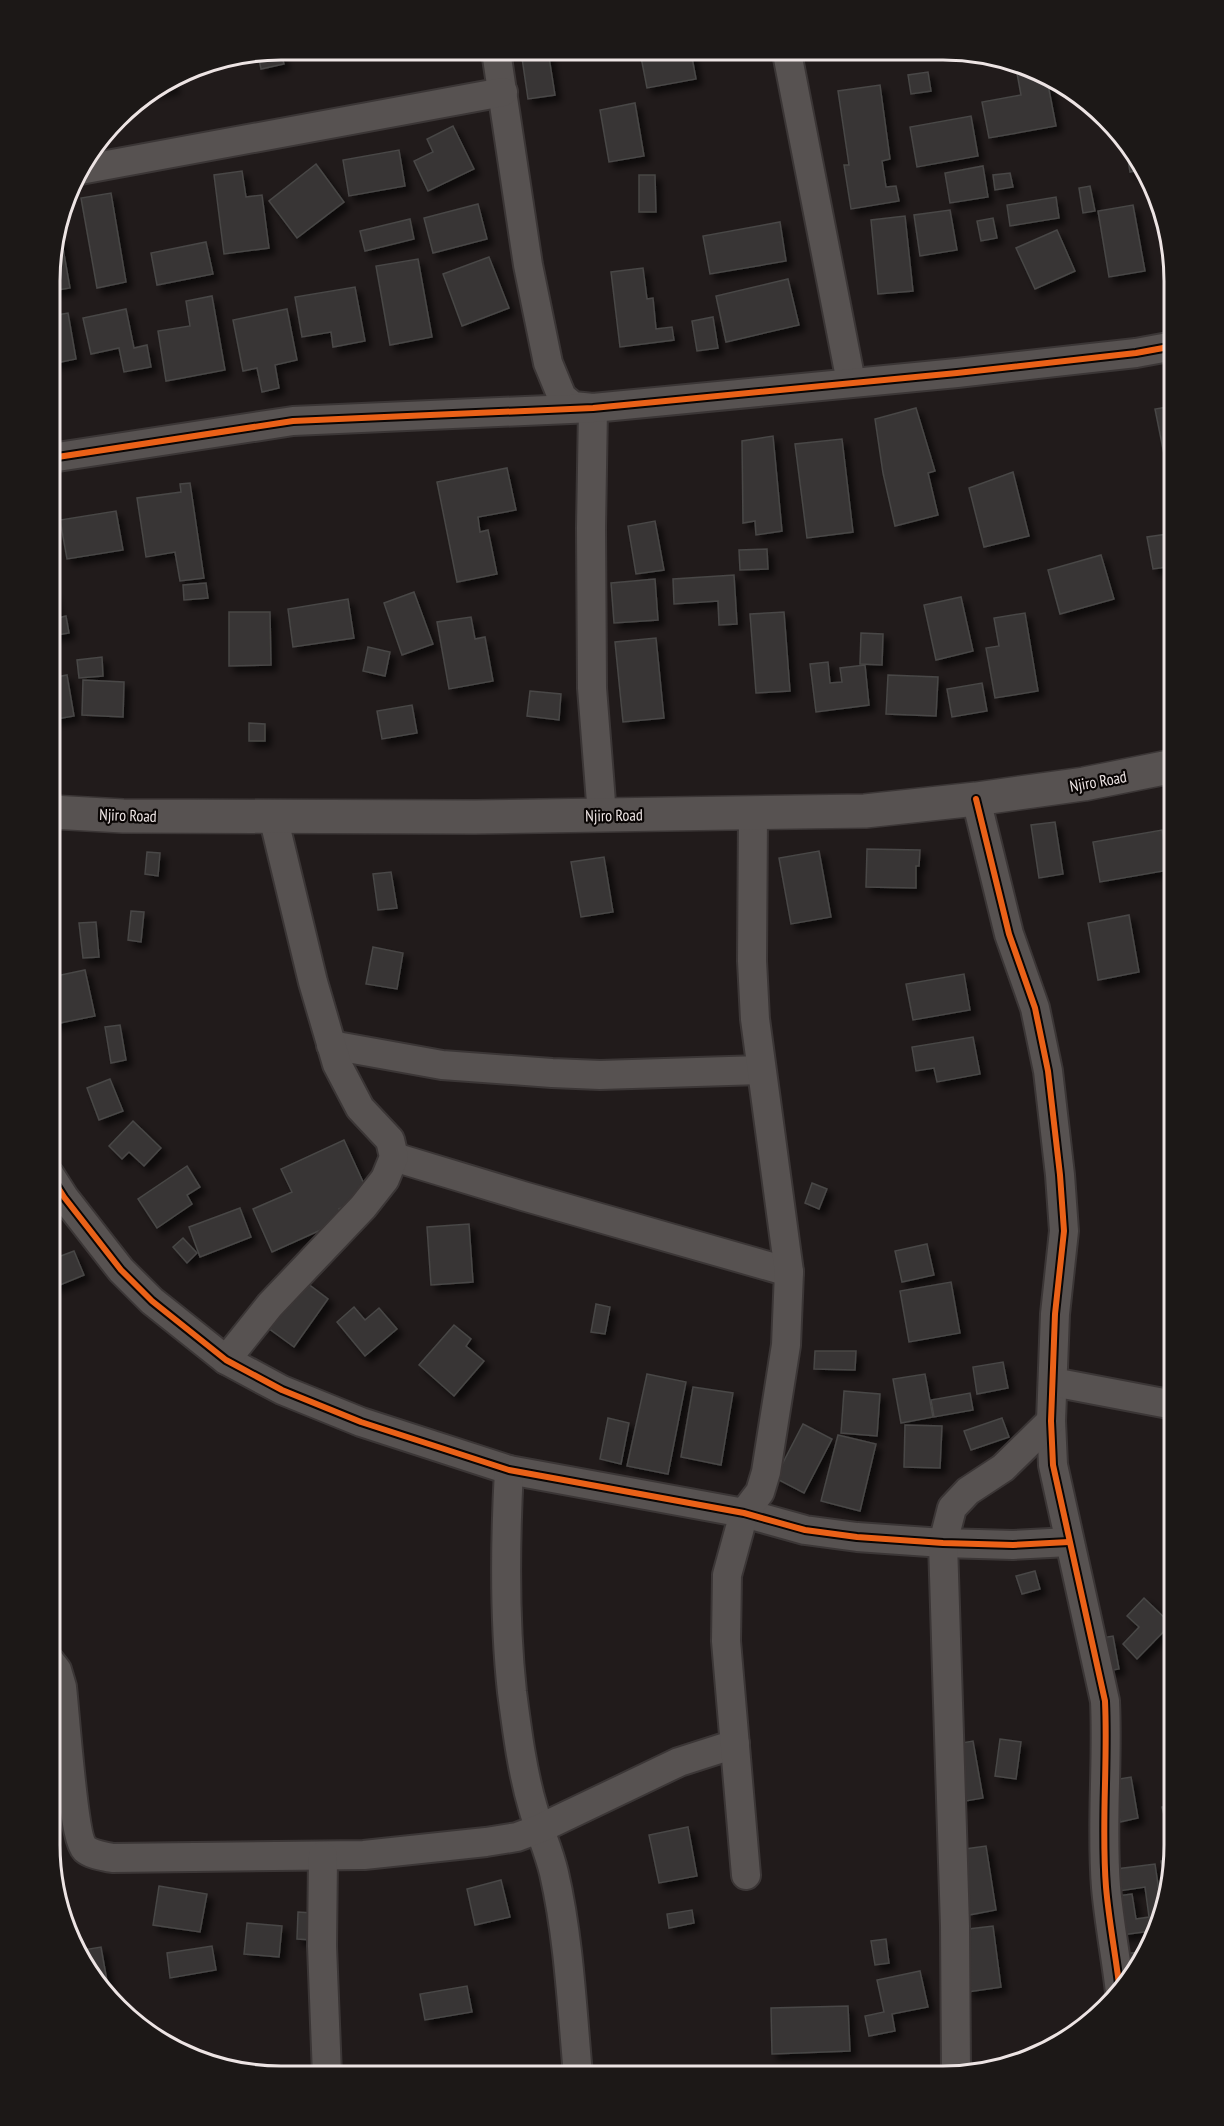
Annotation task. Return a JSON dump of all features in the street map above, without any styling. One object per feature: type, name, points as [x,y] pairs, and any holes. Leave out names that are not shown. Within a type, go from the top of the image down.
[{"type":"street","points":[[498,60],[528,266],[548,363],[562,397],[573,406],[593,408]]},
{"type":"street","points":[[788,60],[851,382]]},
{"type":"street","points":[[91,168],[503,92]]},
{"type":"street","points":[[60,457],[293,421],[593,408],[957,373],[1164,348]]},
{"type":"street","points":[[593,408],[592,688],[602,815]]},
{"type":"street","name":"Njiro Road","points":[[60,812],[123,816],[273,816],[865,811],[976,800],[1084,784],[1164,768]]},
{"type":"street","points":[[976,800],[1009,934],[1035,1008],[1048,1071],[1064,1232],[1055,1314],[1051,1421],[1053,1465],[1105,1701],[1106,1886],[1118,1980]]},
{"type":"street","points":[[746,1875],[726,1641],[728,1575],[744,1513],[760,1492],[766,1472],[786,1345],[789,1272],[755,1019],[752,961],[753,813]]},
{"type":"street","points":[[226,1360],[270,1305],[363,1207],[385,1179],[394,1156],[390,1140],[371,1122],[352,1095],[337,1064],[273,816]]},
{"type":"street","points":[[331,1046],[442,1065],[552,1073],[600,1075],[761,1070]]},
{"type":"street","points":[[394,1156],[523,1196],[789,1272]]},
{"type":"street","points":[[60,1191],[121,1270],[152,1301],[226,1360],[282,1390],[361,1422],[509,1470],[744,1513],[806,1530],[857,1537],[943,1543],[1013,1545],[1069,1542]]},
{"type":"street","points":[[1053,1382],[1164,1403]]},
{"type":"street","points":[[956,2066],[955,1926],[943,1543],[952,1508],[968,1491],[1003,1468],[1051,1421]]},
{"type":"street","points":[[509,1470],[505,1551],[512,1692],[533,1811],[541,1828],[554,1871],[563,1923],[577,2066]]},
{"type":"street","points":[[60,1680],[74,1807],[80,1839],[84,1848],[90,1852],[112,1858],[364,1855],[517,1837],[541,1828],[679,1762],[735,1744]]},
{"type":"street","points":[[323,1856],[327,2066]]},
{"type":"building","points":[[283,60],[284,64],[261,69],[259,61]]},
{"type":"building","points":[[522,60],[549,60],[555,95],[528,99]]},
{"type":"building","points":[[642,60],[692,60],[696,79],[647,88]]},
{"type":"building","points":[[928,72],[931,91],[911,94],[908,75]]},
{"type":"building","points":[[1017,73],[1049,87],[1056,126],[989,138],[982,102],[1021,95]]},
{"type":"building","points":[[880,85],[890,159],[882,161],[886,187],[896,186],[899,201],[851,209],[844,165],[849,165],[838,91]]},
{"type":"building","points":[[635,103],[644,156],[609,162],[600,110]]},
{"type":"building","points":[[971,116],[978,156],[917,167],[910,127]]},
{"type":"building","points":[[453,126],[474,169],[428,191],[414,161],[433,152],[427,139]]},
{"type":"building","points":[[399,150],[405,186],[349,196],[343,160]]},
{"type":"building","points":[[1128,160],[1135,171],[1130,172]]},
{"type":"building","points":[[316,164],[344,202],[297,238],[269,201]]},
{"type":"building","points":[[983,166],[988,197],[950,203],[945,173]]},
{"type":"building","points":[[242,171],[246,197],[262,195],[269,248],[224,254],[214,175]]},
{"type":"building","points":[[1010,173],[1013,187],[995,190],[993,175]]},
{"type":"building","points":[[639,175],[655,175],[656,212],[639,212]]},
{"type":"building","points":[[1090,186],[1095,211],[1083,213],[1079,188]]},
{"type":"building","points":[[111,193],[126,282],[97,288],[81,198]]},
{"type":"building","points":[[1056,197],[1059,218],[1010,226],[1007,205]]},
{"type":"building","points":[[478,204],[487,239],[433,253],[424,218]]},
{"type":"building","points":[[1133,205],[1145,271],[1109,277],[1098,211]]},
{"type":"building","points":[[950,210],[957,250],[920,256],[914,215]]},
{"type":"building","points":[[905,216],[913,291],[878,294],[871,220]]},
{"type":"building","points":[[993,218],[997,238],[981,241],[977,221]]},
{"type":"building","points":[[410,219],[414,239],[365,251],[360,231]]},
{"type":"building","points":[[780,222],[786,261],[710,274],[703,236]]},
{"type":"building","points":[[1057,230],[1075,271],[1035,289],[1016,248]]},
{"type":"building","points":[[206,242],[213,274],[157,285],[151,253]]},
{"type":"building","points":[[63,247],[70,288],[60,290]]},
{"type":"building","points":[[489,257],[509,308],[462,326],[443,274]]},
{"type":"building","points":[[418,259],[432,337],[390,345],[376,266]]},
{"type":"building","points":[[643,268],[647,299],[653,298],[656,329],[672,327],[674,340],[620,347],[611,272]]},
{"type":"building","points":[[788,279],[799,325],[726,342],[716,296]]},
{"type":"building","points":[[355,287],[365,341],[333,347],[331,332],[302,337],[295,297]]},
{"type":"building","points":[[212,296],[225,370],[166,381],[158,331],[190,326],[186,301]]},
{"type":"building","points":[[126,309],[134,348],[147,345],[151,367],[124,372],[119,348],[91,354],[83,318]]},
{"type":"building","points":[[287,309],[297,360],[275,365],[279,388],[262,392],[257,368],[243,371],[233,320]]},
{"type":"building","points":[[68,313],[76,359],[60,362],[60,314]]},
{"type":"building","points":[[713,317],[718,348],[697,351],[692,321]]},
{"type":"building","points":[[916,408],[935,471],[928,473],[938,515],[895,526],[883,473],[875,419]]},
{"type":"building","points":[[1164,408],[1164,454],[1155,409]]},
{"type":"building","points":[[773,436],[782,531],[756,535],[755,521],[743,523],[742,441]]},
{"type":"building","points":[[842,439],[853,532],[807,538],[795,444]]},
{"type":"building","points":[[507,468],[516,510],[478,517],[480,532],[488,530],[497,574],[457,582],[437,482]]},
{"type":"building","points":[[1013,472],[1029,536],[984,547],[969,488]]},
{"type":"building","points":[[190,483],[204,578],[180,581],[175,552],[146,557],[137,498],[181,492],[180,484]]},
{"type":"building","points":[[116,511],[123,550],[67,559],[60,520]]},
{"type":"building","points":[[655,521],[664,570],[636,574],[628,526]]},
{"type":"building","points":[[1164,534],[1164,567],[1153,569],[1147,537]]},
{"type":"building","points":[[767,549],[768,569],[740,570],[739,550]]},
{"type":"building","points":[[1101,555],[1114,599],[1060,614],[1048,570]]},
{"type":"building","points":[[734,575],[737,624],[719,625],[718,601],[674,604],[673,579]]},
{"type":"building","points":[[655,579],[658,620],[614,623],[611,583]]},
{"type":"building","points":[[206,583],[208,598],[184,600],[183,585]]},
{"type":"building","points":[[414,592],[433,644],[402,655],[384,603]]},
{"type":"building","points":[[961,597],[973,651],[936,660],[924,605]]},
{"type":"building","points":[[348,599],[354,638],[293,647],[288,609]]},
{"type":"building","points":[[229,612],[270,612],[271,665],[229,666]]},
{"type":"building","points":[[784,612],[790,691],[756,693],[750,614]]},
{"type":"building","points":[[1025,613],[1038,691],[995,698],[986,648],[999,646],[994,618]]},
{"type":"building","points":[[66,616],[69,633],[60,634],[60,618]]},
{"type":"building","points":[[471,617],[475,639],[485,637],[493,681],[449,689],[437,622]]},
{"type":"building","points":[[861,633],[883,634],[882,665],[860,664]]},
{"type":"building","points":[[656,638],[664,718],[623,722],[615,642]]},
{"type":"building","points":[[368,647],[390,652],[385,676],[363,671]]},
{"type":"building","points":[[102,657],[103,676],[79,678],[77,660]]},
{"type":"building","points":[[828,662],[830,683],[842,682],[840,668],[865,665],[869,705],[816,712],[810,664]]},
{"type":"building","points":[[67,675],[74,716],[60,718],[60,676]]},
{"type":"building","points":[[888,675],[938,677],[936,716],[886,714]]},
{"type":"building","points":[[83,680],[124,682],[123,717],[82,715]]},
{"type":"building","points":[[982,683],[987,711],[952,717],[947,689]]},
{"type":"building","points":[[530,691],[561,694],[559,720],[527,716]]},
{"type":"building","points":[[412,705],[417,733],[382,739],[377,711]]},
{"type":"building","points":[[249,723],[265,724],[265,741],[249,741]]},
{"type":"building","points":[[1055,822],[1063,874],[1039,878],[1031,825]]},
{"type":"building","points":[[1162,830],[1164,871],[1100,882],[1093,842]]},
{"type":"building","points":[[867,849],[920,850],[919,866],[916,866],[916,888],[866,887]]},
{"type":"building","points":[[819,851],[831,917],[791,924],[779,858]]},
{"type":"building","points":[[147,852],[160,853],[158,876],[145,874]]},
{"type":"building","points":[[604,857],[613,912],[581,917],[571,862]]},
{"type":"building","points":[[391,872],[397,908],[378,910],[373,874]]},
{"type":"building","points":[[131,911],[144,912],[141,942],[128,940]]},
{"type":"building","points":[[1129,915],[1139,972],[1098,980],[1088,923]]},
{"type":"building","points":[[96,922],[99,957],[83,958],[79,923]]},
{"type":"building","points":[[373,947],[403,953],[397,989],[366,984]]},
{"type":"building","points":[[85,970],[95,1016],[60,1023],[60,975]]},
{"type":"building","points":[[964,974],[970,1010],[913,1020],[906,984]]},
{"type":"building","points":[[120,1025],[126,1060],[111,1063],[105,1027]]},
{"type":"building","points":[[973,1037],[980,1074],[937,1082],[934,1068],[916,1071],[912,1047]]},
{"type":"building","points":[[110,1079],[123,1111],[99,1120],[87,1088]]},
{"type":"building","points":[[133,1121],[161,1148],[144,1166],[129,1152],[122,1159],[109,1146]]},
{"type":"building","points":[[344,1140],[369,1195],[339,1209],[343,1220],[272,1252],[253,1209],[292,1192],[281,1169]]},
{"type":"building","points":[[187,1166],[200,1187],[187,1195],[192,1204],[157,1228],[138,1199]]},
{"type":"building","points":[[812,1183],[827,1189],[819,1209],[805,1203]]},
{"type":"building","points":[[240,1208],[251,1237],[200,1257],[189,1227]]},
{"type":"building","points":[[469,1224],[473,1282],[431,1285],[427,1227]]},
{"type":"building","points":[[183,1238],[197,1253],[187,1263],[173,1247]]},
{"type":"building","points":[[927,1244],[934,1275],[902,1282],[895,1251]]},
{"type":"building","points":[[74,1251],[84,1275],[60,1285],[60,1256]]},
{"type":"building","points":[[299,1277],[328,1299],[294,1347],[264,1325]]},
{"type":"building","points":[[951,1282],[960,1333],[909,1342],[900,1291]]},
{"type":"building","points":[[596,1304],[610,1307],[605,1334],[591,1332]]},
{"type":"building","points":[[354,1307],[365,1320],[379,1308],[397,1329],[365,1356],[337,1322]]},
{"type":"building","points":[[454,1325],[471,1339],[466,1346],[484,1361],[454,1396],[419,1365]]},
{"type":"building","points":[[815,1351],[856,1351],[855,1370],[814,1369]]},
{"type":"building","points":[[1003,1362],[1008,1388],[977,1394],[973,1367]]},
{"type":"building","points":[[647,1374],[686,1382],[668,1474],[627,1466]]},
{"type":"building","points":[[925,1374],[933,1417],[901,1423],[893,1379]]},
{"type":"building","points":[[693,1387],[733,1393],[721,1465],[681,1457]]},
{"type":"building","points":[[844,1391],[880,1394],[877,1436],[841,1433]]},
{"type":"building","points":[[970,1393],[973,1410],[934,1417],[931,1400]]},
{"type":"building","points":[[608,1418],[629,1423],[621,1464],[600,1459]]},
{"type":"building","points":[[1002,1418],[1009,1437],[971,1450],[964,1431]]},
{"type":"building","points":[[803,1424],[832,1439],[804,1493],[775,1478]]},
{"type":"building","points":[[905,1425],[942,1426],[940,1468],[904,1467]]},
{"type":"building","points":[[838,1435],[876,1444],[860,1511],[821,1501]]},
{"type":"building","points":[[1035,1571],[1040,1589],[1022,1594],[1016,1576]]},
{"type":"building","points":[[1144,1598],[1164,1617],[1164,1631],[1137,1659],[1123,1644],[1139,1627],[1127,1616]]},
{"type":"building","points":[[1113,1636],[1119,1669],[1101,1672],[1095,1639]]},
{"type":"building","points":[[1000,1739],[1021,1742],[1016,1779],[995,1776]]},
{"type":"building","points":[[973,1741],[983,1798],[960,1802],[950,1745]]},
{"type":"building","points":[[1131,1777],[1138,1818],[1120,1822],[1113,1780]]},
{"type":"building","points":[[688,1827],[697,1876],[659,1883],[649,1835]]},
{"type":"building","points":[[986,1846],[996,1910],[969,1915],[958,1850]]},
{"type":"building","points":[[1155,1864],[1159,1891],[1146,1932],[1122,1935],[1117,1896],[1132,1894],[1136,1919],[1149,1917],[1145,1887],[1119,1891],[1116,1869]]},
{"type":"building","points":[[501,1880],[510,1917],[475,1925],[467,1889]]},
{"type":"building","points":[[159,1886],[207,1894],[200,1932],[153,1925]]},
{"type":"building","points":[[692,1910],[694,1923],[669,1928],[667,1914]]},
{"type":"building","points":[[298,1912],[313,1913],[312,1940],[297,1939]]},
{"type":"building","points":[[247,1923],[282,1926],[279,1957],[244,1954]]},
{"type":"building","points":[[993,1926],[1001,1987],[968,1992],[960,1930]]},
{"type":"building","points":[[886,1939],[889,1963],[875,1965],[871,1941]]},
{"type":"building","points":[[212,1946],[216,1970],[170,1978],[167,1953]]},
{"type":"building","points":[[101,1947],[107,1981],[97,1968],[86,1949]]},
{"type":"building","points":[[1136,1953],[1127,1968],[1125,1954]]},
{"type":"building","points":[[920,1971],[928,2007],[892,2014],[895,2031],[869,2036],[865,2016],[884,2012],[877,1980]]},
{"type":"building","points":[[467,1986],[472,2012],[425,2020],[420,1994]]},
{"type":"building","points":[[848,2006],[850,2051],[772,2054],[771,2008]]},
{"type":"cycle path","points":[[60,457],[293,421],[593,408],[957,373],[1164,348]]},
{"type":"cycle path","points":[[976,799],[1009,934],[1035,1008],[1048,1071],[1064,1231],[1055,1314],[1051,1421],[1053,1465],[1105,1701],[1105,1864],[1107,1900],[1118,1980]]},
{"type":"cycle path","points":[[60,1191],[121,1270],[152,1301],[226,1360],[282,1390],[361,1422],[509,1470],[744,1513],[805,1530],[857,1537],[943,1543],[1013,1545],[1069,1542]]}]
